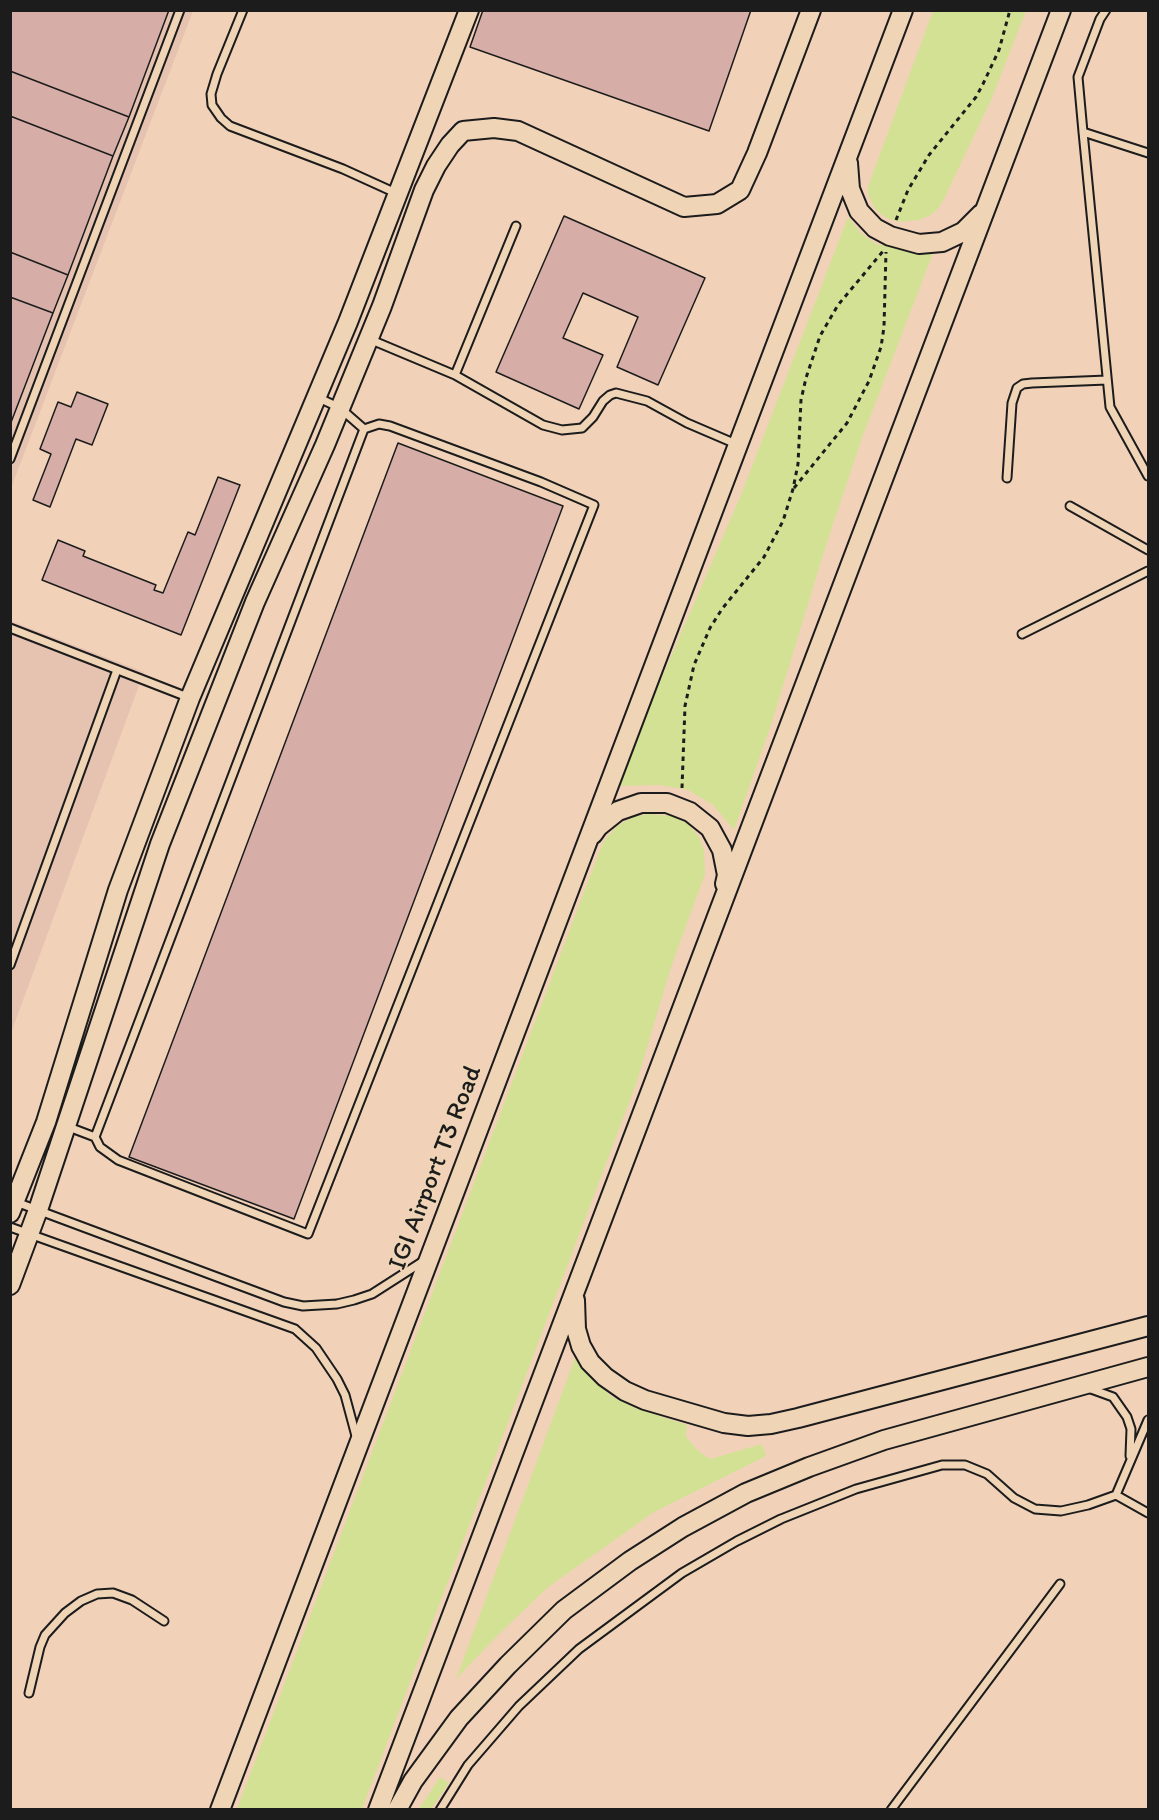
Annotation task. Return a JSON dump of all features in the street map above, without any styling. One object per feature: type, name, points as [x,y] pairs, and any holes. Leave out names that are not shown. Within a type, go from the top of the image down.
[{"type":"main road","points":[[12,1205],[46,1122],[118,890],[190,698],[317,397],[398,195],[468,10]]},
{"type":"main road","points":[[10,1285],[38,1210],[165,833],[255,602],[369,339],[424,190],[436,166],[463,131],[494,128],[518,131],[684,207],[717,204],[740,190],[757,153],[811,10]]},
{"type":"main road","points":[[903,10],[853,142],[848,165],[850,189],[860,211],[875,228],[890,236],[919,244],[942,242],[963,232],[980,215],[991,194]]},
{"type":"main road","points":[[378,1809],[1061,10]]},
{"type":"main road","name":"IGI Airport T3 Road","points":[[220,1809],[853,142]]},
{"type":"main road","points":[[584,848],[598,827],[618,811],[641,803],[667,803],[690,812],[710,828],[722,850],[727,875],[723,900]]},
{"type":"main road","points":[[576,1286],[574,1314],[580,1346],[590,1362],[604,1377],[645,1400],[724,1424],[748,1426],[798,1418],[1149,1326]]},
{"type":"main road","points":[[397,1809],[413,1781],[459,1718],[508,1665],[564,1610],[630,1561],[683,1527],[746,1493],[819,1463],[884,1440],[1149,1367]]},
{"type":"lane","points":[[10,459],[180,10]]},
{"type":"lane","points":[[243,10],[211,94],[212,105],[220,118],[230,126],[343,169],[398,195]]},
{"type":"lane","points":[[1106,10],[1100,19],[1078,77],[1083,132],[1110,407],[1149,476]]},
{"type":"lane","points":[[1083,132],[1149,153]]},
{"type":"lane","points":[[456,375],[516,226]]},
{"type":"lane","points":[[369,339],[456,375],[552,428],[571,430],[582,428],[593,417],[603,401],[616,393],[647,401],[687,423],[738,444]]},
{"type":"lane","points":[[1007,478],[1012,403],[1017,388],[1023,384],[1032,383],[1107,380]]},
{"type":"lane","points":[[317,397],[340,408],[364,429]]},
{"type":"lane","points":[[66,1126],[95,1137],[100,1147],[118,1160],[308,1234],[594,505],[541,482],[390,426],[379,424],[364,429]]},
{"type":"lane","points":[[95,1137],[364,429]]},
{"type":"lane","points":[[1070,506],[1149,550]]},
{"type":"lane","points":[[1023,634],[1149,571]]},
{"type":"lane","points":[[10,628],[190,698]]},
{"type":"lane","points":[[10,964],[117,670]]},
{"type":"lane","points":[[12,1205],[38,1210],[273,1298],[303,1306],[328,1305],[372,1294],[429,1258]]},
{"type":"lane","points":[[10,1227],[295,1329],[316,1348],[337,1379],[345,1395],[359,1444]]},
{"type":"lane","points":[[1070,1388],[1100,1391],[1113,1397],[1127,1417],[1131,1429],[1129,1462]]},
{"type":"lane","points":[[1116,1495],[1149,1420]]},
{"type":"lane","points":[[440,1809],[468,1765],[519,1706],[579,1649],[682,1572],[781,1518],[856,1489],[942,1465],[954,1464],[987,1474],[1023,1504],[1047,1511],[1074,1509],[1116,1495],[1149,1513]]},
{"type":"lane","points":[[891,1809],[1060,1584]]},
{"type":"lane","points":[[29,1693],[45,1635],[64,1613],[81,1601],[97,1594],[113,1593],[132,1600],[164,1621]]},
{"type":"path","points":[[896,221],[908,190],[929,155],[976,97],[999,50],[1010,10]]},
{"type":"path","points":[[682,788],[685,706],[694,665],[705,637],[722,609],[764,557],[775,538],[793,489],[798,464],[801,400],[811,359],[820,336],[838,305],[886,247],[885,320],[881,347],[872,374],[847,423],[793,489]]},
{"type":"shaded area","points":[[11,11],[193,11],[11,488]]},
{"type":"shaded area","points":[[11,621],[144,672],[11,1033]]},
{"type":"green space","points":[[933,11],[1026,11],[991,100],[944,199],[937,210],[929,216],[919,220],[900,222],[886,218],[876,210],[867,189]]},
{"type":"green space","points":[[848,217],[861,233],[876,244],[900,249],[935,248],[862,438],[827,542],[771,725],[734,830],[713,805],[688,790],[659,785],[620,786],[653,698],[741,495]]},
{"type":"green space","points":[[648,814],[672,816],[688,824],[699,837],[704,850],[705,874],[672,964],[636,1084],[362,1809],[237,1809],[603,842],[617,826],[633,817]]},
{"type":"green space","points":[[575,1358],[609,1395],[635,1408],[687,1425],[686,1436],[697,1450],[710,1459],[762,1444],[766,1456],[654,1512],[547,1588],[456,1679]]},
{"type":"green space","points":[[440,1777],[449,1783],[431,1809],[419,1809]]},
{"type":"building","points":[[10,10],[169,10],[129,117],[10,71]]},
{"type":"building","points":[[483,10],[751,10],[709,131],[470,47]]},
{"type":"building","points":[[10,71],[129,117],[113,156],[10,116]]},
{"type":"building","points":[[10,116],[113,156],[68,275],[10,252]]},
{"type":"building","points":[[564,216],[705,278],[658,385],[617,367],[638,317],[583,293],[563,338],[603,355],[579,409],[496,372]]},
{"type":"building","points":[[10,252],[68,275],[53,313],[10,297]]},
{"type":"building","points":[[10,297],[53,313],[10,425]]},
{"type":"building","points":[[77,392],[108,404],[92,445],[76,439],[50,507],[33,500],[51,454],[40,449],[58,402],[71,407]]},
{"type":"building","points":[[398,443],[563,506],[294,1219],[129,1157]]},
{"type":"building","points":[[218,477],[240,485],[181,635],[42,580],[58,540],[85,551],[83,556],[156,585],[154,590],[163,593],[188,532],[195,535]]}]
